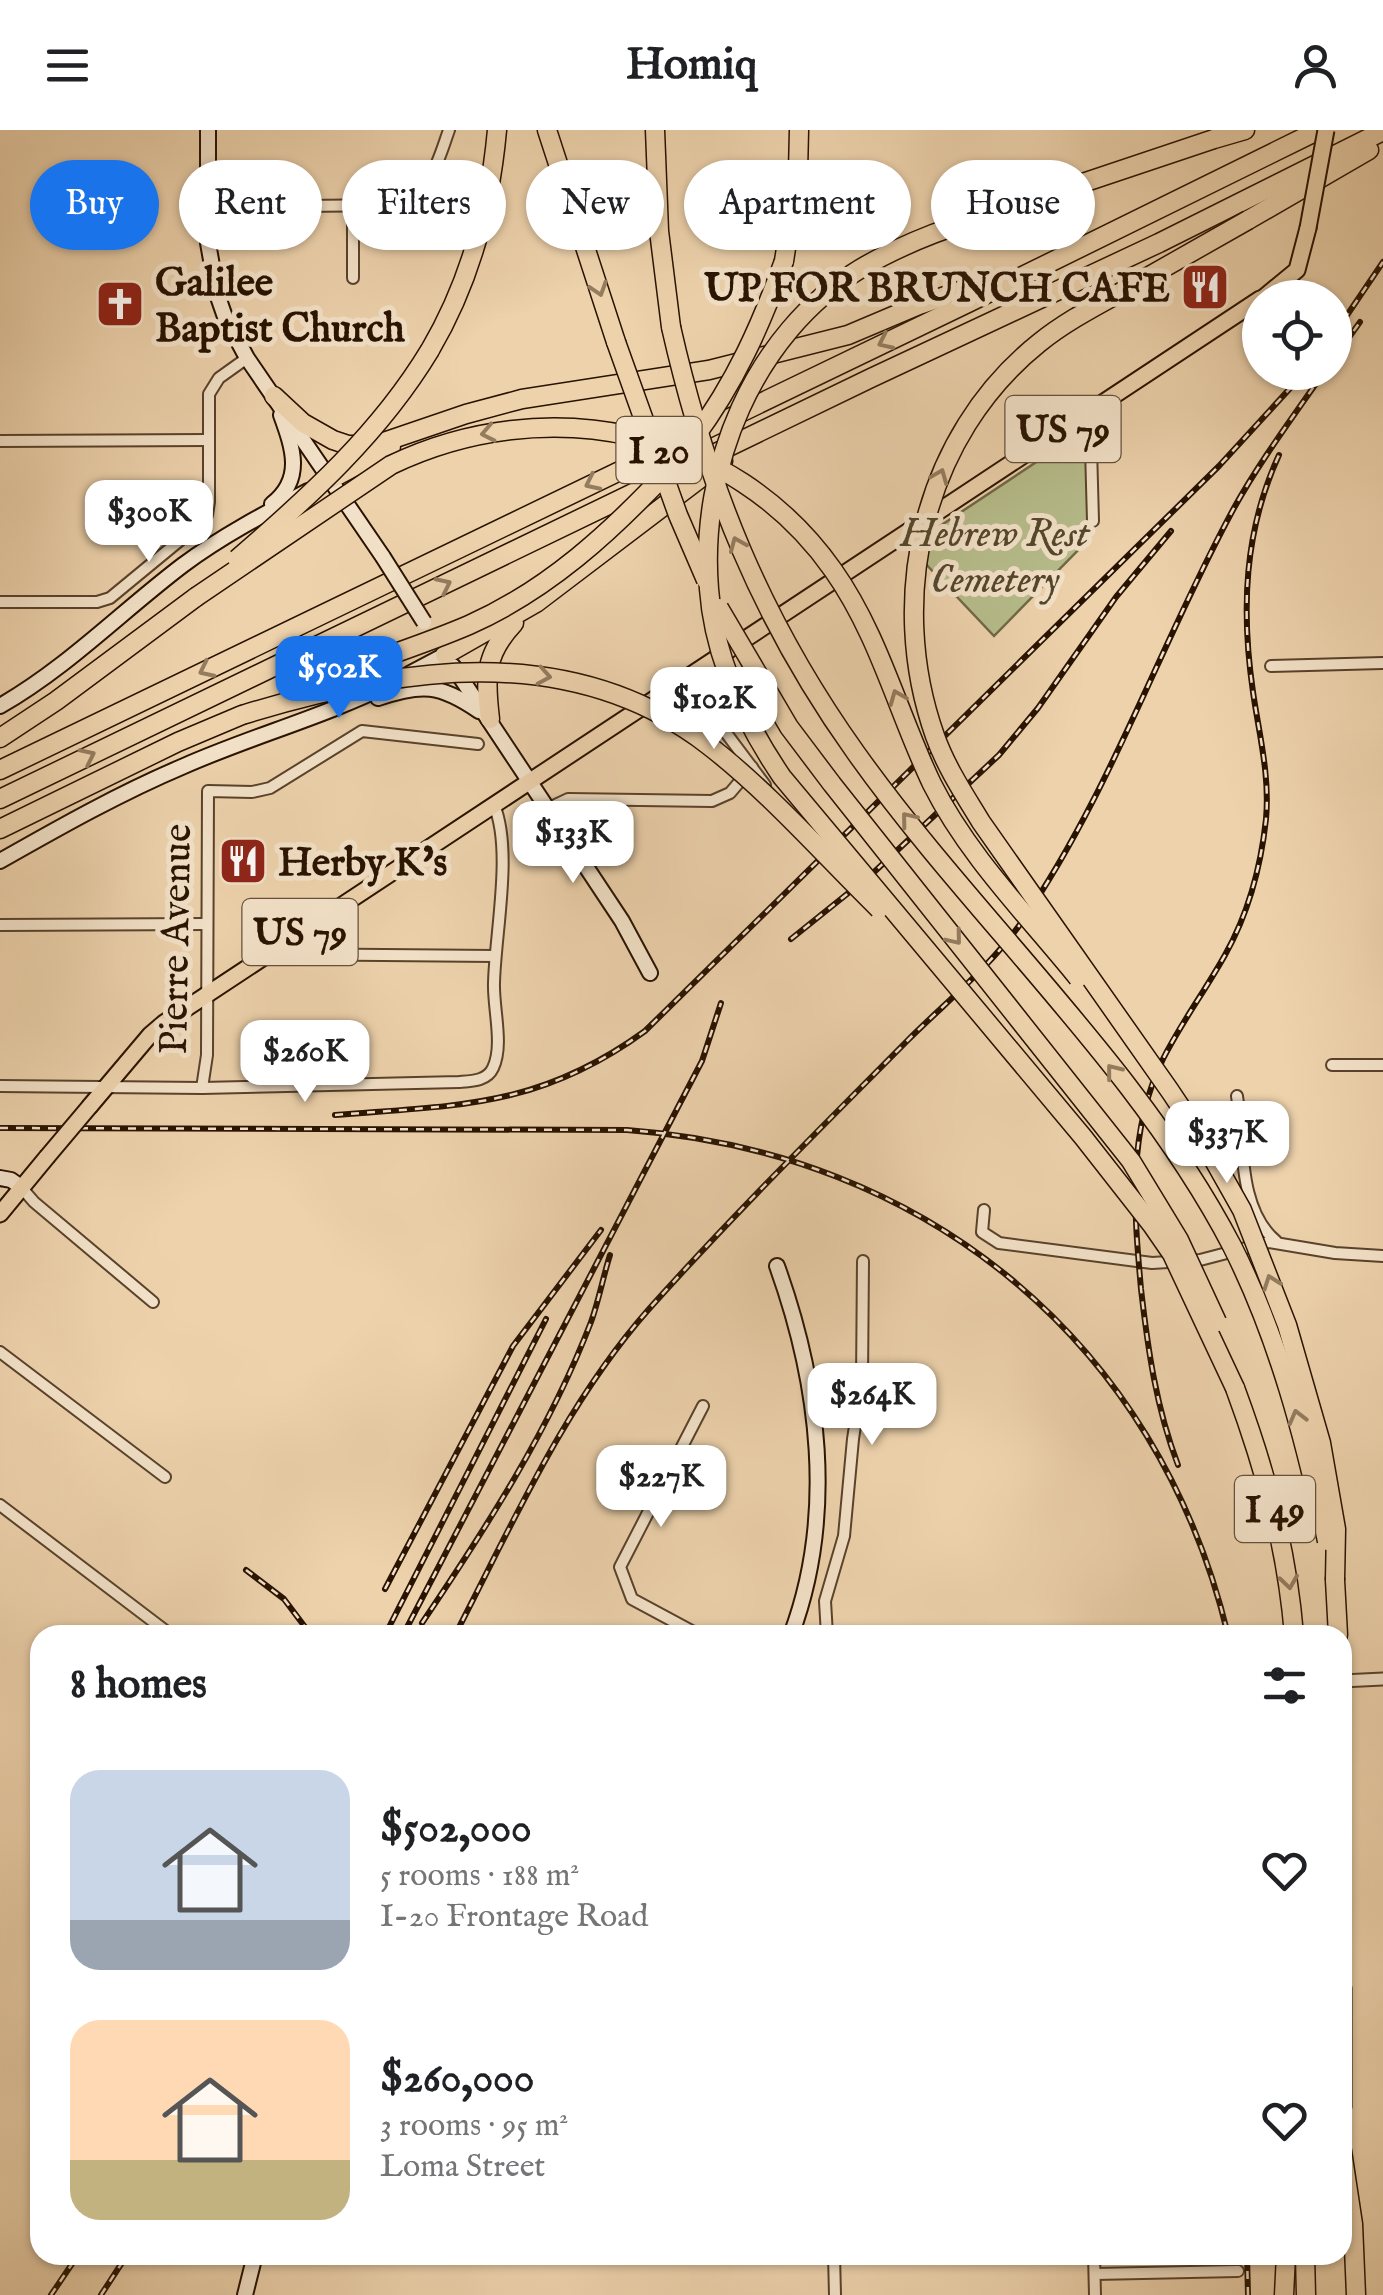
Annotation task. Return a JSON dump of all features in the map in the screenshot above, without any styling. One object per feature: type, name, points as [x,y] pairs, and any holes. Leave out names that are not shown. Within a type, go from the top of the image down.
[{"type":"highway","points":[[196,597],[359,446],[400,396],[430,350],[452,313],[480,234],[498,130]]},
{"type":"highway","points":[[547,130],[616,342],[692,550],[745,658],[832,784],[1131,1162],[1173,1229],[1202,1287],[1228,1354],[1235,1388]]},
{"type":"highway","points":[[655,130],[659,231],[671,327],[689,408],[747,566],[794,658],[878,781],[1124,1084],[1226,1236],[1284,1372],[1335,1580]]},
{"type":"highway","points":[[0,829],[178,742],[300,688],[472,624],[549,579],[590,548],[680,458],[716,408],[753,341],[784,261],[798,172],[798,130]]},
{"type":"highway","points":[[1235,1388],[1172,1254],[1152,1225],[782,777],[748,724],[736,696],[720,648],[709,590],[711,512],[723,455],[742,404],[776,347],[812,306],[855,272],[922,237],[1245,130]]},
{"type":"highway","name":"I 20","points":[[0,770],[1323,130]]},
{"type":"highway","name":"I 20","points":[[0,798],[1142,252],[1383,131]]},
{"type":"highway","points":[[1335,1580],[1336,1529],[1321,1443],[1286,1325],[1242,1210],[1170,1091],[982,822],[944,760],[918,671],[914,586],[926,517],[941,474],[960,436],[995,386],[1022,357],[1058,329],[1383,141]]},
{"type":"highway","points":[[274,396],[316,432],[348,445],[388,442],[522,398],[709,370],[848,336],[919,306],[1059,257]]},
{"type":"highway","points":[[0,738],[196,597],[391,465],[415,454],[477,434],[514,428],[584,427],[662,444],[708,463],[756,492],[787,519],[833,570],[878,652],[932,784],[968,842],[1170,1091]]},
{"type":"highway","points":[[330,479],[427,428]]},
{"type":"highway","points":[[490,719],[486,682],[493,651],[511,626],[762,431]]},
{"type":"highway","points":[[445,654],[536,603]]},
{"type":"highway","points":[[242,715],[346,685],[434,672],[529,673],[599,688],[660,714],[711,746],[936,964]]},
{"type":"highway","points":[[0,727],[92,673]]},
{"type":"highway","name":"I 49","points":[[1235,1388],[1278,1521],[1293,1625]]},
{"type":"highway","name":"I 49","points":[[1335,1580],[1337,1625]]},
{"type":"highway","points":[[1352,2217],[1356,2295]]},
{"type":"highway","points":[[1284,2295],[1286,2265]]},
{"type":"highway","points":[[1305,2265],[1306,2295]]},
{"type":"highway","points":[[1343,2265],[1344,2295]]},
{"type":"main road","points":[[208,130],[208,160]]},
{"type":"main road","name":"US 79","points":[[1284,280],[1297,270],[1308,228],[1323,130]]},
{"type":"main road","points":[[209,250],[226,317],[248,358],[622,920],[650,973]]},
{"type":"main road","name":"US 79","points":[[0,1214],[156,1029],[1242,311]]},
{"type":"main road","points":[[0,706],[57,670],[180,568],[284,494],[293,476],[293,450],[274,396]]},
{"type":"main road","points":[[232,531],[330,479]]},
{"type":"main road","points":[[0,861],[180,767],[356,701],[445,654]]},
{"type":"main road","points":[[310,719],[425,687],[453,694],[490,719]]},
{"type":"main road","points":[[0,1178],[22,1188]]},
{"type":"main road","points":[[776,1266],[806,1363],[818,1466],[812,1554],[794,1625]]},
{"type":"main road","points":[[245,2295],[252,2265]]},
{"type":"street","points":[[438,160],[448,134]]},
{"type":"street","points":[[353,250],[353,278]]},
{"type":"street","points":[[0,602],[97,602],[119,593],[207,514],[212,388],[219,378],[248,358]]},
{"type":"street","points":[[1090,411],[1093,521]]},
{"type":"street","points":[[0,440],[209,440]]},
{"type":"street","points":[[1271,666],[1383,663]]},
{"type":"street","points":[[685,678],[777,802]]},
{"type":"street","name":"Pierre Avenue","points":[[202,1088],[207,1062],[208,791],[252,792],[270,788],[362,732],[478,744]]},
{"type":"street","points":[[548,808],[568,799],[712,801],[730,793],[752,767]]},
{"type":"street","points":[[0,1086],[202,1088],[480,1080],[489,1074],[496,1054],[495,956],[501,850],[500,820],[494,805]]},
{"type":"street","points":[[0,925],[206,924]]},
{"type":"street","points":[[268,954],[495,956]]},
{"type":"street","points":[[1332,1064],[1383,1065]]},
{"type":"street","points":[[1237,1096],[1244,1174],[1261,1223],[1280,1244]]},
{"type":"street","points":[[22,1188],[153,1302]]},
{"type":"street","points":[[984,1210],[982,1232],[999,1243],[1104,1258],[1152,1263],[1200,1260],[1250,1245],[1280,1244],[1383,1256]]},
{"type":"street","points":[[826,1625],[825,1601],[844,1536],[864,1363],[863,1261]]},
{"type":"street","points":[[0,1352],[165,1477]]},
{"type":"street","points":[[680,1625],[632,1599],[620,1566],[704,1406]]},
{"type":"street","points":[[0,1505],[158,1625]]},
{"type":"street","points":[[1352,1681],[1383,1679]]},
{"type":"street","points":[[834,2265],[835,2295]]},
{"type":"street","points":[[1095,2265],[1095,2295]]},
{"type":"street","points":[[1095,2274],[1238,2271]]},
{"type":"green space","name":"Hebrew Rest Cemetery","points":[[1086,429],[1088,540],[994,636],[922,560],[928,534]]},
{"type":"railway","points":[[1352,308],[1383,262]]},
{"type":"railway","points":[[1352,333],[1360,322]]},
{"type":"railway","points":[[335,1115],[460,1104],[533,1089],[606,1056],[645,1031],[1219,466],[1289,390]]},
{"type":"railway","points":[[460,1625],[542,1466],[591,1384],[619,1346],[744,1206],[982,969],[1021,923],[1082,822],[1234,508],[1312,390]]},
{"type":"railway","points":[[1178,1465],[1158,1400],[1144,1312],[1135,1201],[1138,1143],[1151,1087],[1177,1033],[1233,939],[1261,854],[1266,786],[1249,661],[1248,571],[1258,513],[1279,455]]},
{"type":"railway","points":[[791,939],[872,874],[999,755],[1038,708],[1116,597],[1171,531]]},
{"type":"railway","points":[[408,1625],[702,1061],[721,1003]]},
{"type":"railway","points":[[0,1128],[627,1130],[736,1146],[837,1177],[930,1222],[1013,1281],[1086,1352],[1147,1436],[1194,1530],[1225,1625]]},
{"type":"railway","points":[[385,1589],[513,1346],[601,1230]]},
{"type":"railway","points":[[422,1623],[493,1514],[556,1401],[591,1322],[610,1255]]},
{"type":"railway","points":[[390,1625],[546,1319]]},
{"type":"railway","points":[[246,1570],[284,1599],[304,1625]]},
{"type":"railway","points":[[51,2295],[71,2265]]},
{"type":"railway","points":[[101,2295],[120,2265]]},
{"type":"railway","points":[[1247,2265],[1248,2295]]},
{"type":"place","name":"UP FOR BRUNCH CAFE","points":[[1205,287]]},
{"type":"place","name":"Galilee Baptist Church","points":[[120,304]]},
{"type":"place","name":"Herby K's","points":[[243,861]]}]
